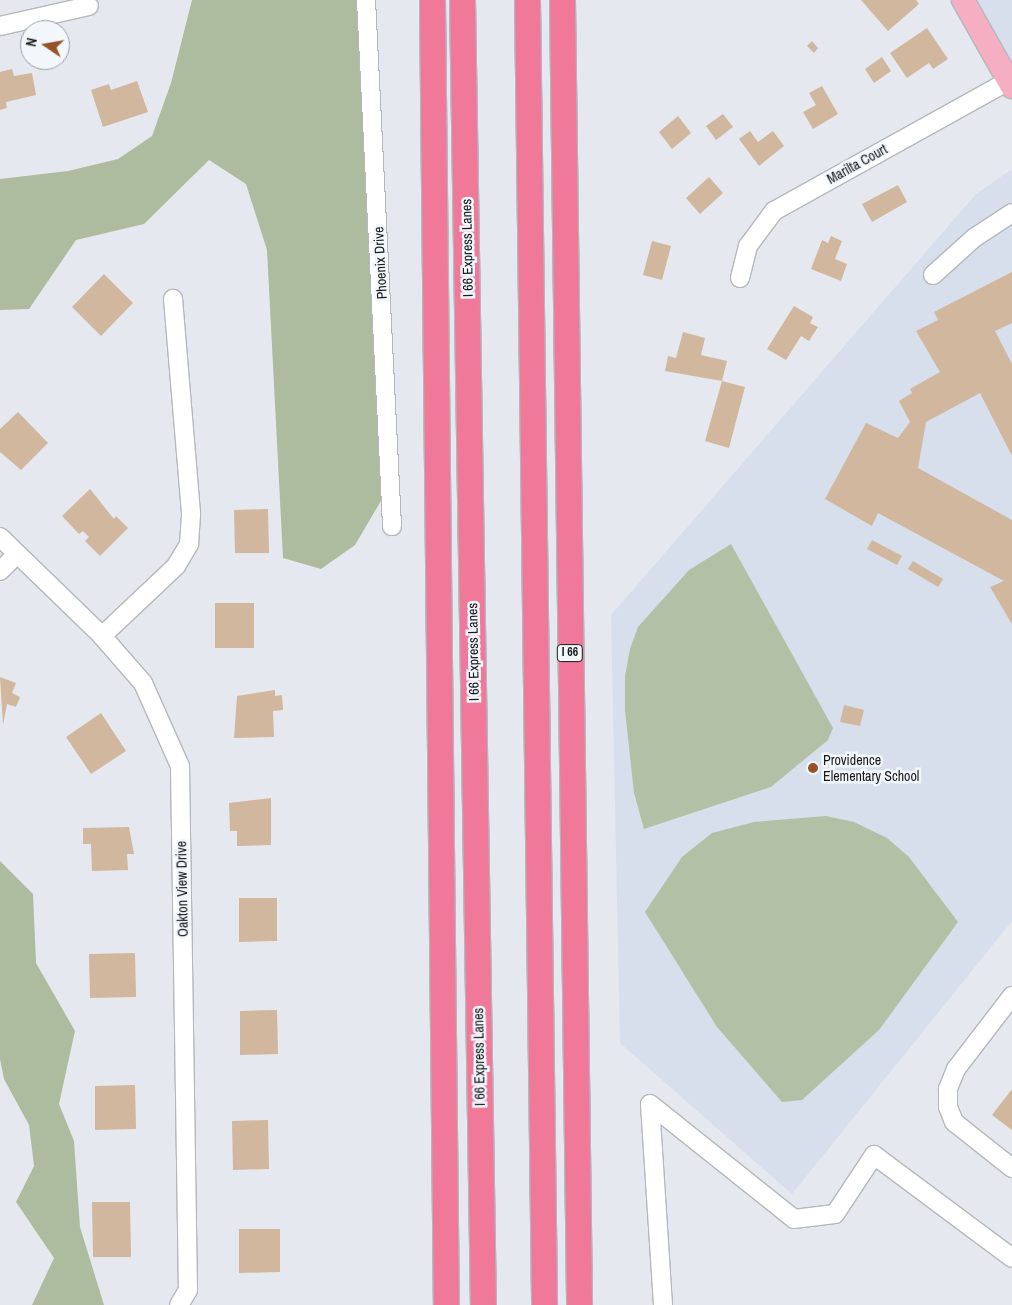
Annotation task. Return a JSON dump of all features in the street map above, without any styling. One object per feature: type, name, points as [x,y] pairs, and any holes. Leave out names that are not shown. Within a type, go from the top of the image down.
[{"type":"highway","points":[[432,0],[446,1305]]},
{"type":"highway","name":"I 66 Express Lanes","points":[[462,0],[483,1305]]},
{"type":"highway","points":[[527,0],[544,1305]]},
{"type":"highway","name":"I 66","points":[[562,0],[579,1305]]},
{"type":"main road","points":[[963,0],[1010,84]]},
{"type":"street","name":"Phoenix Drive","points":[[366,0],[392,526]]},
{"type":"street","points":[[0,26],[89,6]]},
{"type":"street","name":"Marilta Court","points":[[740,278],[748,246],[774,211],[1010,84]]},
{"type":"street","points":[[933,275],[974,238],[1012,213]]},
{"type":"street","points":[[102,636],[176,566],[189,544],[191,512],[173,299]]},
{"type":"street","name":"Oakton View Drive","points":[[0,537],[102,636],[143,683],[180,766],[188,1290],[179,1305]]},
{"type":"street","points":[[0,571],[17,554]]},
{"type":"street","points":[[1012,996],[956,1069],[948,1089],[948,1107],[954,1122],[1012,1168]]},
{"type":"street","points":[[663,1305],[650,1104],[794,1219],[835,1214],[874,1155],[1012,1258]]},
{"type":"shaded area","points":[[973,0],[1012,0],[1012,68]]},
{"type":"shaded area","name":"Providence Elementary School","points":[[1012,169],[1012,921],[792,1194],[620,1043],[611,615],[976,194]]},
{"type":"green space","points":[[192,0],[357,0],[385,494],[355,545],[321,569],[283,558],[267,250],[246,184],[209,160],[144,224],[76,240],[29,309],[0,310],[0,179],[68,171],[118,159],[152,136],[171,83]]},
{"type":"green space","points":[[731,544],[833,728],[828,740],[771,787],[644,829],[634,793],[625,710],[625,676],[630,649],[638,627],[689,570]]},
{"type":"green space","points":[[826,816],[854,822],[887,838],[909,857],[958,922],[879,1030],[802,1100],[782,1102],[717,1027],[645,912],[682,857],[712,833],[754,822]]},
{"type":"green space","points":[[0,861],[33,894],[36,963],[75,1031],[59,1104],[74,1141],[80,1227],[104,1305],[32,1305],[54,1258],[16,1202],[34,1166],[29,1125],[4,1079],[0,1059]]},
{"type":"building","points":[[861,0],[916,0],[919,4],[888,31]]},
{"type":"building","points":[[927,28],[948,59],[933,69],[929,63],[907,78],[890,53]]},
{"type":"building","points":[[812,41],[818,48],[814,53],[807,46]]},
{"type":"building","points":[[882,57],[891,71],[874,83],[865,69]]},
{"type":"building","points":[[12,69],[14,76],[32,73],[36,95],[6,102],[7,108],[0,110],[0,72]]},
{"type":"building","points":[[137,81],[148,112],[103,127],[91,90],[109,84],[111,90]]},
{"type":"building","points":[[822,86],[838,114],[813,129],[803,112],[816,105],[809,93]]},
{"type":"building","points":[[723,114],[733,127],[716,140],[706,126]]},
{"type":"building","points":[[678,116],[691,133],[672,149],[659,132]]},
{"type":"building","points":[[750,131],[758,142],[773,131],[784,146],[759,166],[739,139]]},
{"type":"building","points":[[709,177],[723,193],[700,214],[686,198]]},
{"type":"building","points":[[898,185],[907,202],[872,222],[862,204]]},
{"type":"building","points":[[831,236],[842,241],[835,259],[847,264],[841,281],[811,269],[822,240],[828,243]]},
{"type":"building","points":[[652,241],[671,246],[662,280],[643,275]]},
{"type":"building","points":[[1012,272],[1012,323],[995,331],[1012,364],[1012,456],[980,393],[926,422],[918,468],[1012,520],[1012,624],[990,587],[1004,581],[878,513],[872,526],[825,499],[866,423],[898,438],[910,422],[899,401],[912,393],[910,389],[940,372],[916,331],[938,320],[934,312]]},
{"type":"building","points":[[104,274],[133,303],[101,336],[72,307]]},
{"type":"building","points":[[794,306],[813,317],[810,323],[818,327],[809,341],[801,336],[786,360],[767,349]]},
{"type":"building","points":[[683,332],[705,338],[701,355],[727,361],[722,381],[665,371],[668,356],[676,358]]},
{"type":"building","points":[[722,381],[745,387],[729,448],[705,441]]},
{"type":"building","points":[[18,412],[48,443],[21,470],[0,452],[0,429]]},
{"type":"building","points":[[90,489],[114,519],[116,516],[128,528],[100,556],[85,541],[89,537],[83,531],[79,534],[62,516]]},
{"type":"building","points":[[268,509],[269,553],[235,553],[234,510]]},
{"type":"building","points":[[872,540],[902,556],[897,565],[867,549]]},
{"type":"building","points":[[913,561],[943,579],[938,587],[908,569]]},
{"type":"building","points":[[215,603],[254,603],[254,648],[215,648]]},
{"type":"building","points":[[0,677],[16,683],[12,693],[20,697],[16,707],[7,704],[3,725]]},
{"type":"building","points":[[275,690],[275,696],[282,695],[283,710],[273,711],[274,737],[234,738],[237,696]]},
{"type":"building","points":[[844,705],[864,710],[860,726],[840,722]]},
{"type":"building","points":[[101,713],[126,751],[91,774],[66,737]]},
{"type":"building","points":[[271,798],[271,845],[237,846],[237,831],[230,831],[229,803]]},
{"type":"building","points":[[129,827],[134,854],[127,854],[128,870],[92,871],[91,844],[83,844],[83,828]]},
{"type":"building","points":[[239,898],[277,898],[277,941],[239,942]]},
{"type":"building","points":[[135,953],[136,997],[90,998],[89,954]]},
{"type":"building","points":[[277,1010],[278,1054],[240,1055],[240,1011]]},
{"type":"building","points":[[135,1085],[136,1129],[95,1130],[95,1086]]},
{"type":"building","points":[[1012,1089],[1012,1130],[992,1115]]},
{"type":"building","points":[[268,1120],[269,1169],[233,1170],[232,1121]]},
{"type":"building","points":[[92,1202],[130,1202],[131,1257],[93,1257]]},
{"type":"building","points":[[239,1229],[280,1229],[280,1272],[239,1273]]},
{"type":"place","name":"Providence Elementary School","points":[[813,768]]}]
